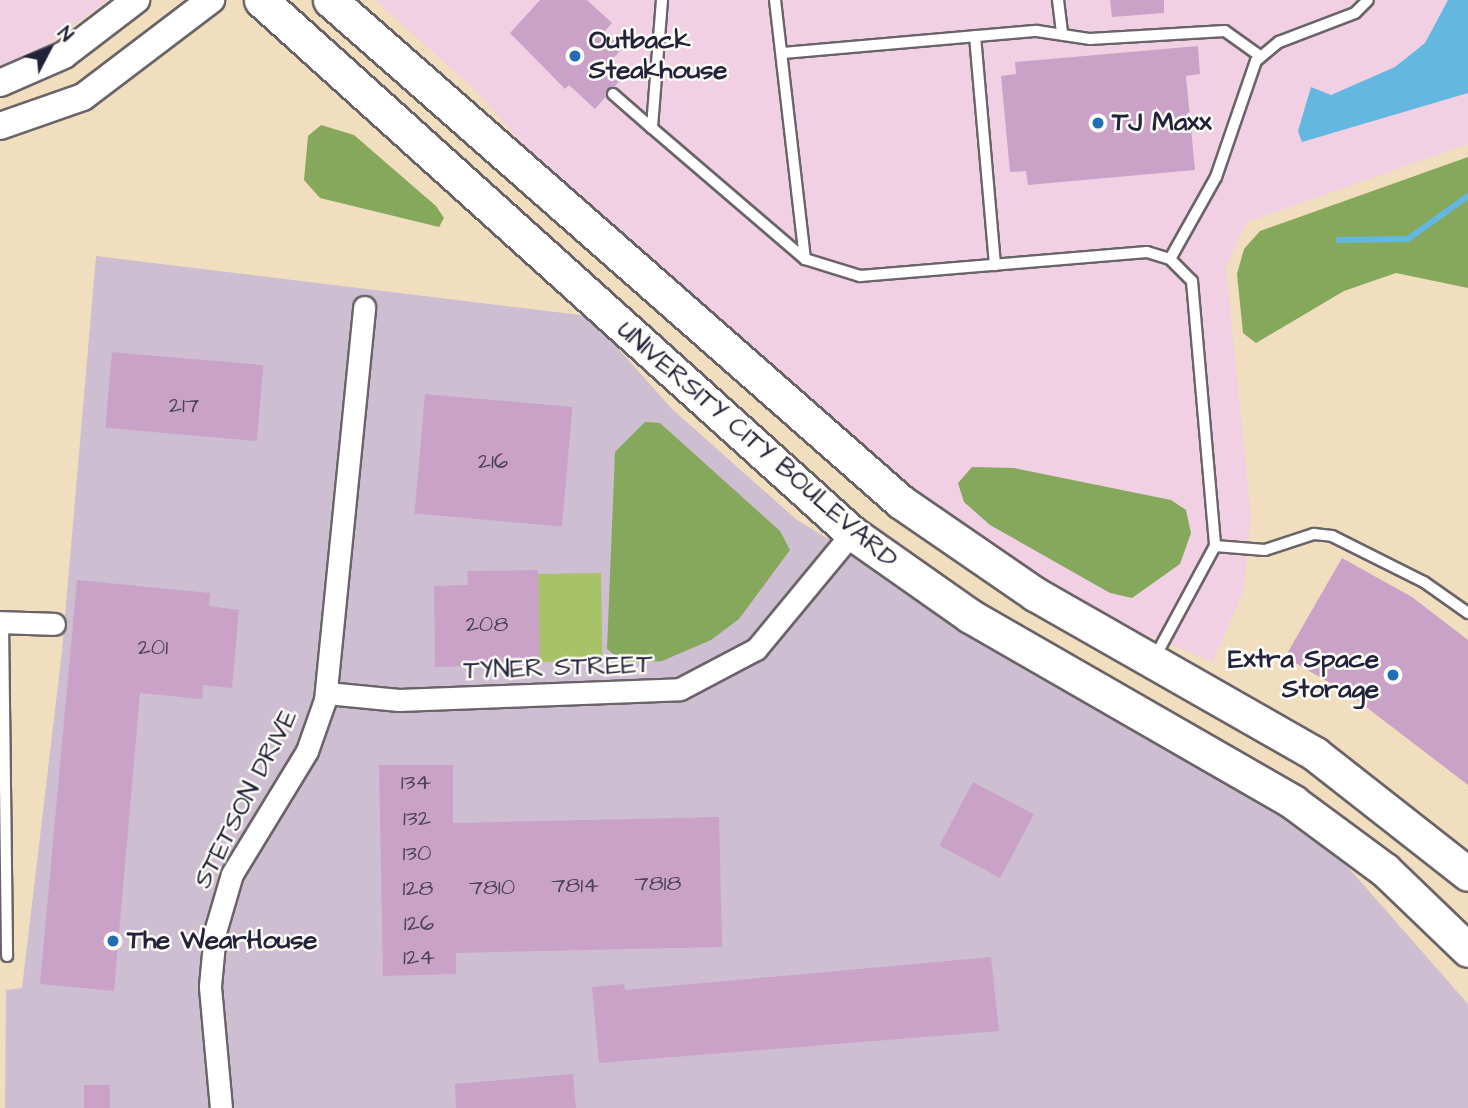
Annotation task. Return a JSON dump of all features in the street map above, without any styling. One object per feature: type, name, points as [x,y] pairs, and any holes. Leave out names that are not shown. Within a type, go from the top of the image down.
[{"type":"main road","name":"UNIVERSITY CITY BOULEVARD","points":[[261,0],[852,533],[970,616],[1293,803],[1385,870],[1468,950]]},
{"type":"main road","name":"UNIVERSITY CITY BOULEVARD","points":[[330,0],[871,479],[1001,573],[1325,760],[1468,874]]},
{"type":"street","points":[[0,83],[55,60],[136,0]]},
{"type":"street","points":[[0,126],[83,97],[211,0]]},
{"type":"street","name":"STETSON DRIVE","points":[[221,1108],[210,986],[222,899],[307,751],[327,693],[363,307]]},
{"type":"street","name":"TYNER STREET","points":[[327,693],[427,699],[680,689],[756,649],[852,533]]},
{"type":"street","points":[[2,622],[54,625]]},
{"type":"lane","points":[[652,128],[662,0]]},
{"type":"lane","points":[[775,0],[805,259]]},
{"type":"lane","points":[[1058,0],[1062,34]]},
{"type":"lane","points":[[1170,259],[1216,177],[1260,56],[1355,13],[1368,0]]},
{"type":"lane","points":[[783,53],[975,36],[1062,34],[1090,39],[1225,31],[1260,56]]},
{"type":"lane","points":[[975,36],[995,265]]},
{"type":"lane","points":[[613,94],[805,259],[860,276],[1138,252],[1170,259],[1192,281],[1197,299],[1216,546],[1154,659]]},
{"type":"lane","points":[[1216,546],[1265,550],[1314,534],[1332,536],[1424,582],[1468,614]]},
{"type":"lane","points":[[2,622],[3,831],[7,956]]},
{"type":"shaded area","points":[[0,0],[108,0],[49,44],[0,67]]},
{"type":"shaded area","points":[[375,0],[1468,0],[1468,144],[1247,222],[1226,267],[1251,517],[1243,592],[1213,662],[1112,621],[1041,581],[870,460],[540,164],[475,90]]},
{"type":"shaded area","points":[[96,256],[589,316],[672,409],[797,520],[1274,804],[1340,858],[1468,1004],[1468,1108],[5,1108],[6,990],[22,988],[62,651]]},
{"type":"green space","points":[[321,125],[354,135],[436,206],[444,218],[439,227],[320,198],[304,180],[308,136]]},
{"type":"green space","points":[[1468,157],[1468,288],[1396,273],[1344,291],[1256,343],[1243,333],[1237,274],[1244,249],[1260,231]]},
{"type":"green space","points":[[645,422],[660,423],[780,531],[790,550],[739,619],[711,640],[662,661],[625,663],[607,649],[615,452]]},
{"type":"green space","points":[[972,467],[1014,468],[1171,500],[1186,510],[1191,533],[1180,564],[1132,598],[1110,593],[990,525],[964,502],[958,483]]},
{"type":"green space","points":[[601,573],[603,661],[540,662],[538,574]]},
{"type":"water","points":[[1448,0],[1468,0],[1468,93],[1302,142],[1298,131],[1311,87],[1331,95],[1395,67],[1425,43]]},
{"type":"building","name":"Outback Steakhouse","points":[[540,0],[587,0],[612,23],[604,32],[623,48],[608,64],[623,77],[595,109],[569,85],[565,89],[510,33]]},
{"type":"building","points":[[1110,0],[1164,0],[1164,13],[1112,17]]},
{"type":"building","name":"TJ Maxx","points":[[1198,46],[1200,74],[1186,76],[1195,170],[1028,185],[1026,171],[1010,172],[1001,76],[1016,74],[1015,62]]},
{"type":"building","points":[[112,352],[263,365],[257,441],[105,428]]},
{"type":"building","points":[[425,394],[572,407],[562,526],[415,514]]},
{"type":"building","name":"Extra Space Storage","points":[[1342,558],[1412,597],[1468,640],[1468,785],[1349,694],[1285,657]]},
{"type":"building","points":[[538,570],[540,665],[435,667],[434,586],[468,585],[467,571]]},
{"type":"building","points":[[77,580],[210,593],[209,606],[239,610],[232,688],[203,685],[202,699],[140,693],[114,991],[40,984]]},
{"type":"building","points":[[379,765],[453,765],[453,823],[719,817],[722,947],[456,953],[456,974],[383,976]]},
{"type":"building","points":[[973,782],[1034,814],[1000,878],[939,846]]},
{"type":"building","points":[[991,957],[999,1031],[599,1063],[592,987],[624,984],[625,990]]},
{"type":"building","points":[[573,1074],[576,1108],[456,1108],[455,1084]]},
{"type":"building","points":[[84,1085],[110,1085],[110,1108],[84,1108]]},
{"type":"waterway","points":[[1339,240],[1408,239],[1468,196]]},
{"type":"place","name":"Outback Steakhouse","points":[[575,56]]},
{"type":"place","name":"TJ Maxx","points":[[1098,123]]},
{"type":"place","name":"Extra Space Storage","points":[[1393,675]]},
{"type":"place","name":"The WearHouse","points":[[113,941]]}]
